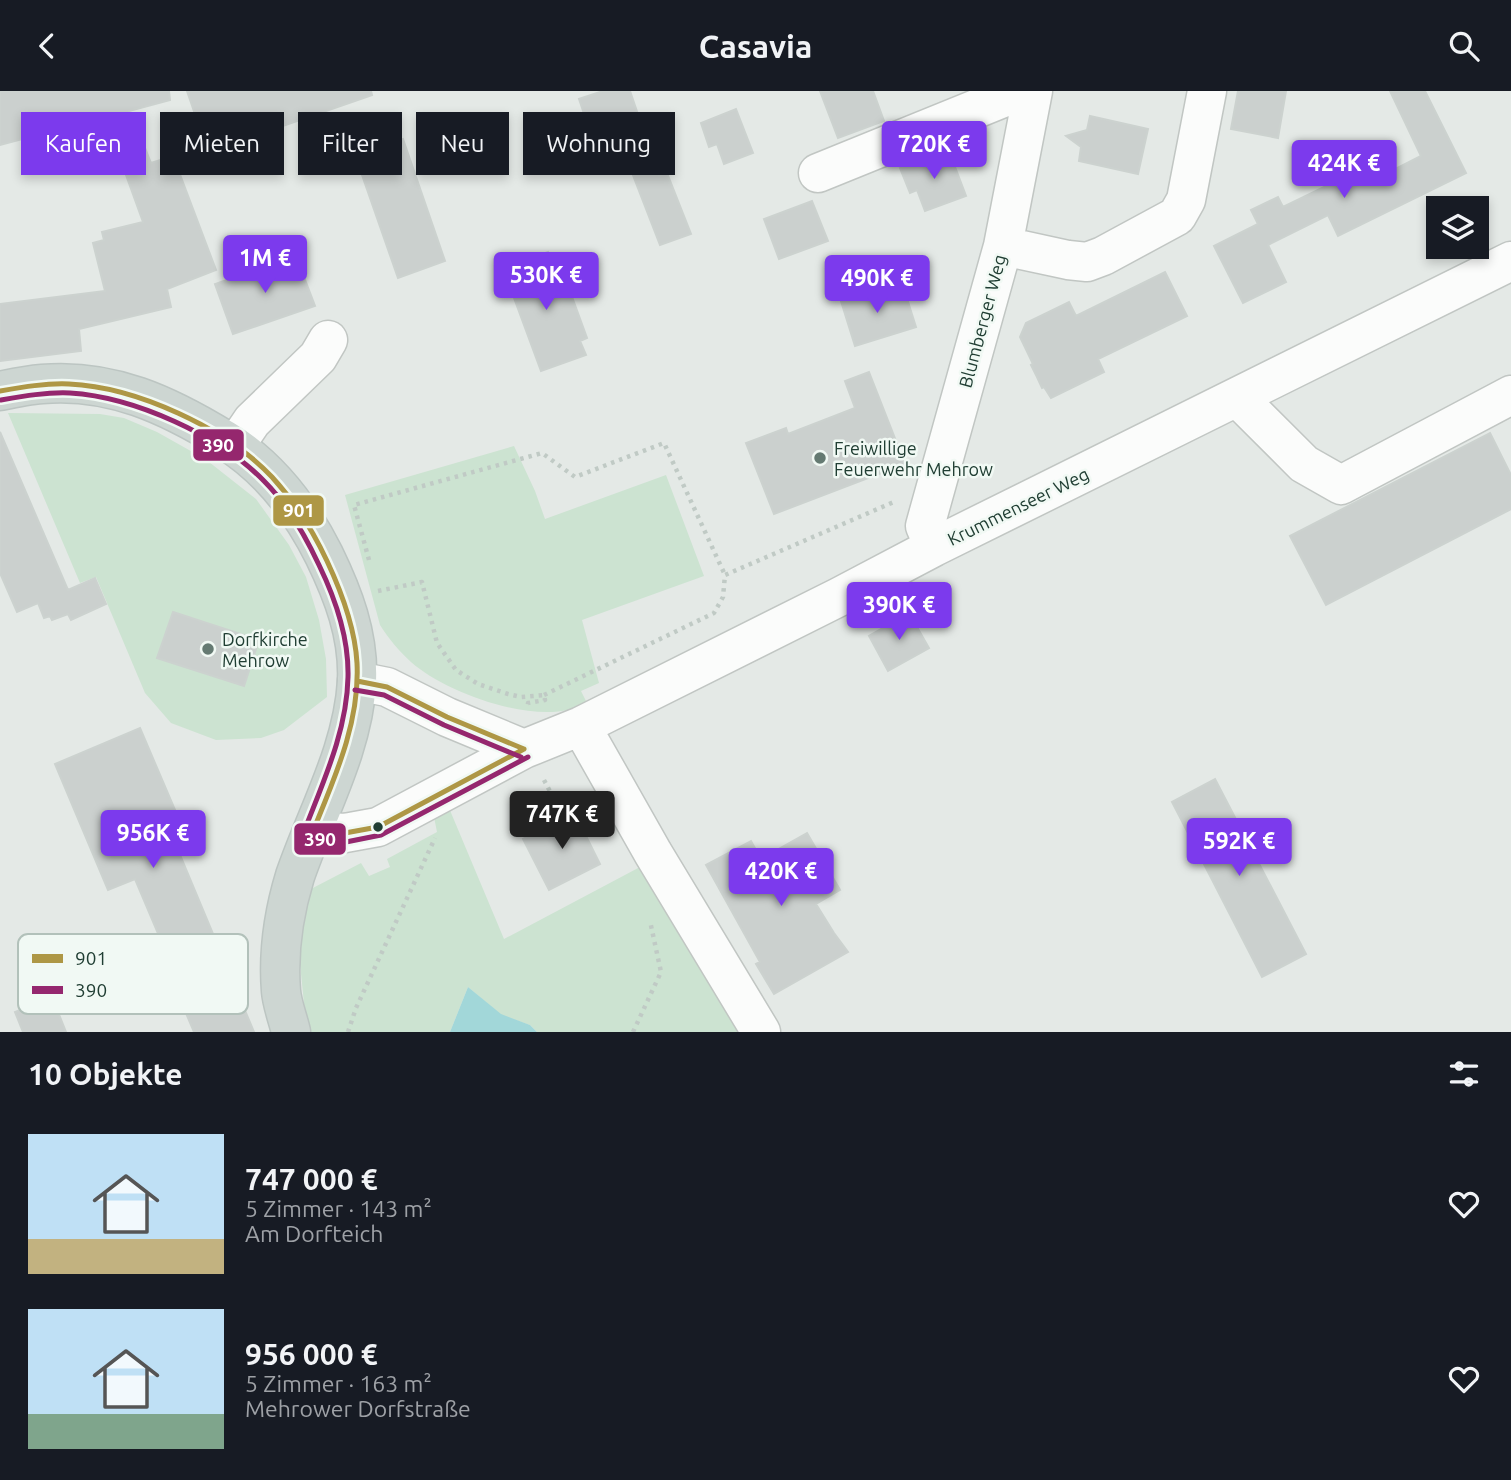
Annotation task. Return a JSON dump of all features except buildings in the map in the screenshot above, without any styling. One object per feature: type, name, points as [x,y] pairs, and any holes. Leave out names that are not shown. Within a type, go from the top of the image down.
[{"type":"main road","points":[[0,391],[42,384],[100,387],[129,393],[190,418],[262,467],[290,499],[315,538],[335,577],[349,612],[356,646],[357,681],[344,749],[295,879],[285,917],[281,992],[291,1032]]},
{"type":"street","points":[[1003,246],[1087,262],[1177,216],[1186,200],[1207,91]]},
{"type":"street","points":[[818,173],[1008,96],[1032,95]]},
{"type":"street","name":"Blumberger Weg","points":[[934,547],[925,526],[1003,246],[1032,95]]},
{"type":"street","name":"Krummenseer Weg","points":[[313,831],[345,833],[378,827],[532,760],[581,726],[934,547],[1238,398],[1505,276]]},
{"type":"street","points":[[234,446],[252,421],[318,358],[328,340]]},
{"type":"street","points":[[1238,398],[1304,464],[1341,485],[1511,395]]},
{"type":"street","points":[[357,681],[387,687],[532,760]]},
{"type":"street","points":[[581,726],[653,853],[761,1032]]},
{"type":"path","points":[[370,567],[354,505],[542,453],[575,477],[664,443],[725,575],[723,597],[714,613],[544,695],[522,697],[478,684],[456,670],[437,643],[422,582],[377,591],[374,579]]},
{"type":"path","points":[[725,575],[937,484]]},
{"type":"path","points":[[544,695],[545,700],[528,703],[527,709],[551,708],[554,716],[581,726]]},
{"type":"path","points":[[532,760],[554,799],[547,803],[554,815]]},
{"type":"path","points":[[348,1032],[356,1008],[439,828]]},
{"type":"path","points":[[633,1032],[661,972],[648,912]]},
{"type":"green space","points":[[8,413],[100,414],[124,418],[157,432],[209,462],[256,499],[289,545],[306,577],[319,620],[326,659],[327,697],[284,730],[261,738],[216,740],[171,723],[145,693],[96,577],[80,583]]},
{"type":"green space","points":[[514,446],[545,519],[666,475],[704,576],[582,620],[599,683],[581,691],[587,703],[568,710],[521,710],[496,704],[447,686],[411,662],[394,645],[380,625],[345,495]]},
{"type":"green space","points":[[449,808],[504,939],[640,867],[741,1032],[537,1032],[530,1025],[501,1015],[468,987],[450,1032],[310,1032],[306,1023],[299,954],[301,924],[309,890],[361,863],[369,876],[390,867],[387,859],[437,832],[434,817]]},
{"type":"water","points":[[468,987],[501,1014],[530,1025],[537,1032],[450,1032]]},
{"type":"transit line","name":"901","points":[[0,391],[69,384],[123,393],[151,402],[178,413],[230,442],[272,477],[296,507],[316,539],[338,585],[351,623],[357,663],[357,685],[350,728],[313,831]]},
{"type":"transit line","name":"390","points":[[1,400],[70,393],[95,396],[148,410],[224,448],[264,481],[288,510],[308,543],[331,592],[344,633],[348,662],[344,716],[327,773],[305,829],[308,838],[346,842],[381,835],[528,757]]},
{"type":"transit line","name":"901","points":[[357,681],[387,687],[447,717],[524,749]]},
{"type":"transit line","name":"390","points":[[355,690],[384,695],[444,725],[521,757]]},
{"type":"transit line","name":"901","points":[[313,831],[345,833],[378,827],[524,749]]},
{"type":"place","name":"Freiwillige Feuerwehr Mehrow","points":[[820,458]]},
{"type":"place","name":"Dorfkirche Mehrow","points":[[208,649]]}]
